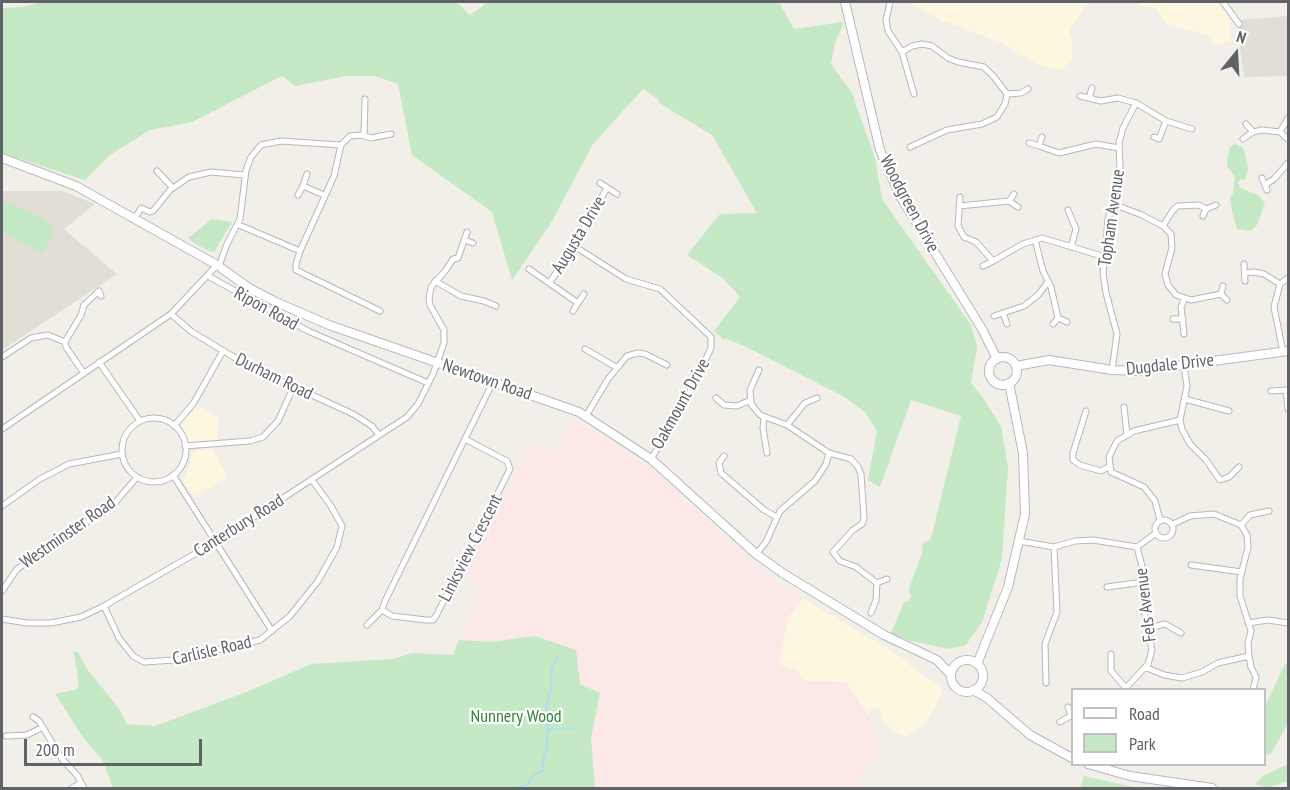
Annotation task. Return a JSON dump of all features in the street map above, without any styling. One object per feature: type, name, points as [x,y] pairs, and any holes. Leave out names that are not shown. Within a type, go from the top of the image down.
[{"type":"main road","name":"Woodgreen Drive","points":[[845,2],[880,150],[900,196],[982,329],[997,359]]},
{"type":"main road","name":"Newtown Road","points":[[2,158],[76,186],[218,266],[249,288],[297,311],[329,325],[586,416],[651,459],[756,554],[835,606],[885,635],[937,660],[960,662]]},
{"type":"main road","name":"Dugdale Drive","points":[[1016,366],[1049,360],[1138,372],[1286,351]]},
{"type":"main road","points":[[1008,358],[1016,366],[1015,378],[1009,383],[997,383],[991,377],[991,365],[997,359],[1008,358]]},
{"type":"main road","points":[[977,664],[1008,587],[1025,514],[1023,453],[1009,383]]},
{"type":"main road","name":"Newtown Road","points":[[937,660],[951,675]]},
{"type":"main road","points":[[1011,718],[986,691],[982,681],[982,672],[977,664],[969,660],[960,662],[953,668],[952,682],[958,689],[973,690],[987,698],[1030,735],[1071,757]]},
{"type":"main road","points":[[973,690],[982,681]]},
{"type":"main road","points":[[1092,766],[1130,776],[1212,789]]},
{"type":"street","points":[[890,2],[885,20],[888,31],[902,52],[914,94]]},
{"type":"street","points":[[1223,2],[1239,24]]},
{"type":"street","points":[[902,52],[912,46],[922,44],[932,46],[948,58],[984,67],[1007,94],[1005,104],[996,117],[982,124],[947,130],[909,147]]},
{"type":"street","points":[[1089,98],[1092,88]]},
{"type":"street","points":[[1007,94],[1021,93],[1028,89]]},
{"type":"street","points":[[1080,96],[1101,101],[1118,98],[1136,103],[1166,121],[1192,129]]},
{"type":"street","points":[[364,136],[365,99]]},
{"type":"street","name":"Topham Avenue","points":[[1112,370],[1117,334],[1103,273],[1108,219],[1120,168],[1119,148],[1123,128],[1136,103]]},
{"type":"street","points":[[1280,132],[1288,118]]},
{"type":"street","points":[[1159,140],[1166,121]]},
{"type":"street","points":[[1246,124],[1252,132]]},
{"type":"street","points":[[1243,139],[1252,132],[1262,130],[1280,132],[1288,139]]},
{"type":"street","points":[[380,311],[296,270],[296,264],[300,250],[338,166],[341,145],[350,136],[370,138],[391,134]]},
{"type":"street","points":[[1039,146],[1042,137]]},
{"type":"street","points":[[2,429],[171,314],[218,266],[238,225],[244,175],[251,157],[261,145],[267,142],[289,141],[341,145]]},
{"type":"street","points":[[1029,143],[1059,153],[1096,144],[1119,148]]},
{"type":"street","points":[[1262,178],[1266,188],[1288,163]]},
{"type":"street","points":[[157,171],[173,188]]},
{"type":"street","points":[[134,220],[141,208],[153,211],[173,188],[189,177],[211,172],[244,175]]},
{"type":"street","points":[[298,195],[308,174]]},
{"type":"street","points":[[600,183],[617,194]]},
{"type":"street","points":[[303,186],[324,195]]},
{"type":"street","name":"Augusta Drive","points":[[578,303],[550,282],[574,246],[607,188]]},
{"type":"street","points":[[1010,201],[1014,194]]},
{"type":"street","points":[[960,197],[958,226],[964,237],[976,242],[993,261]]},
{"type":"street","points":[[959,206],[1010,201],[1018,207]]},
{"type":"street","points":[[1113,204],[1142,215],[1163,226],[1171,234],[1173,240],[1165,274],[1168,285],[1176,295],[1191,300],[1221,294]]},
{"type":"street","points":[[1163,226],[1178,206],[1199,205],[1206,209]]},
{"type":"street","points":[[1203,216],[1206,209],[1216,205]]},
{"type":"street","points":[[1068,210],[1076,229],[1071,247]]},
{"type":"street","points":[[1071,219],[1080,215]]},
{"type":"street","points":[[238,225],[300,250]]},
{"type":"street","points":[[467,232],[458,258],[453,259],[435,281],[461,296],[496,306]]},
{"type":"street","points":[[983,266],[1042,238],[1105,257]]},
{"type":"street","points":[[464,240],[473,243]]},
{"type":"street","points":[[1035,240],[1058,318],[1066,322]]},
{"type":"street","name":"Oakmount Drive","points":[[574,246],[626,279],[660,289],[711,337],[712,344],[708,354],[680,412],[651,459]]},
{"type":"street","points":[[1244,264],[1245,281]]},
{"type":"street","points":[[529,269],[550,282]]},
{"type":"street","points":[[1245,273],[1264,274],[1280,285]]},
{"type":"street","name":"Ripon Road","points":[[208,276],[267,310],[428,382]]},
{"type":"street","points":[[1286,351],[1274,306],[1280,285],[1288,278]]},
{"type":"street","name":"Canterbury Road","points":[[2,619],[27,623],[51,623],[81,617],[104,606],[216,542],[407,417],[418,404],[438,363],[445,335],[429,299],[431,287],[435,281]]},
{"type":"street","points":[[994,316],[1024,306],[1038,295],[1048,282]]},
{"type":"street","points":[[1221,294],[1223,286]]},
{"type":"street","points":[[83,372],[65,342],[81,315],[84,305],[99,291],[102,296]]},
{"type":"street","name":"Augusta Drive","points":[[573,311],[584,294]]},
{"type":"street","points":[[1221,294],[1227,300]]},
{"type":"street","points":[[1184,334],[1181,307],[1185,298]]},
{"type":"street","points":[[1003,313],[1007,324]]},
{"type":"street","name":"Durham Road","points":[[171,314],[192,332],[223,351],[293,388],[353,414],[372,426],[379,435]]},
{"type":"street","points":[[1053,324],[1058,318]]},
{"type":"street","points":[[1173,319],[1184,319]]},
{"type":"street","points":[[2,357],[31,338],[48,335],[65,342]]},
{"type":"street","points":[[585,349],[616,367]]},
{"type":"street","points":[[174,426],[193,404],[223,351]]},
{"type":"street","points":[[586,416],[616,367],[627,356],[638,353],[652,356],[667,365]]},
{"type":"street","points":[[99,362],[140,422]]},
{"type":"street","points":[[1184,366],[1187,386],[1180,420],[1190,444],[1221,480],[1229,477],[1239,467]]},
{"type":"street","points":[[759,370],[750,390],[751,404],[760,415],[787,425],[829,455],[851,459],[858,467],[862,482],[864,514],[862,524],[853,530],[833,552],[840,561],[856,567],[877,583]]},
{"type":"street","points":[[367,625],[382,610],[493,382]]},
{"type":"street","points":[[185,446],[250,441],[263,437],[278,421],[293,388]]},
{"type":"street","points":[[1271,392],[1287,390],[1288,409]]},
{"type":"street","points":[[716,398],[724,405],[737,406],[751,400]]},
{"type":"street","points":[[787,425],[805,403],[817,398]]},
{"type":"street","points":[[1185,399],[1229,411]]},
{"type":"street","points":[[1124,407],[1127,435]]},
{"type":"street","points":[[1086,411],[1073,460],[1080,465],[1101,471],[1110,465]]},
{"type":"street","points":[[764,417],[763,428],[767,453]]},
{"type":"street","points":[[155,418],[174,426],[181,434],[185,446],[183,462],[172,475],[154,482],[137,477],[125,465],[122,454],[126,435],[140,422],[155,418]]},
{"type":"street","points":[[1160,520],[1155,501],[1144,487],[1111,472],[1109,457],[1117,441],[1127,435],[1157,424],[1180,420]]},
{"type":"street","name":"Linksview Crescent","points":[[382,610],[392,616],[433,620],[510,469],[507,461],[465,439]]},
{"type":"street","points":[[2,506],[40,479],[69,464],[122,454]]},
{"type":"street","points":[[756,554],[766,542],[777,517],[786,504],[815,481],[829,455]]},
{"type":"street","points":[[724,456],[719,463],[721,473],[764,510],[777,517]]},
{"type":"street","points":[[172,475],[272,631]]},
{"type":"street","name":"Westminster Road","points":[[2,591],[17,569],[114,504],[137,477]]},
{"type":"street","name":"Carlisle Road","points":[[104,606],[119,638],[133,656],[144,662],[175,660],[260,640],[290,616],[318,581],[337,547],[342,526],[312,480]]},
{"type":"street","points":[[1241,525],[1250,515],[1269,511]]},
{"type":"street","points":[[1173,524],[1190,516],[1214,514],[1241,525],[1247,535],[1248,547],[1242,572],[1240,596],[1251,631],[1248,643],[1251,667],[1256,677],[1253,688]]},
{"type":"street","points":[[1160,520],[1167,520],[1173,524]]},
{"type":"street","points":[[1160,520],[1155,526],[1156,533],[1161,538],[1169,537],[1173,532],[1173,524]]},
{"type":"street","points":[[1019,541],[1054,547],[1075,541],[1094,540],[1137,547],[1156,533]]},
{"type":"street","points":[[1046,683],[1045,644],[1057,612],[1054,547]]},
{"type":"street","name":"Fels Avenue","points":[[1126,688],[1145,667],[1152,650],[1145,615],[1143,570],[1137,547]]},
{"type":"street","points":[[1191,565],[1242,572]]},
{"type":"street","points":[[877,583],[886,579]]},
{"type":"street","points":[[1107,587],[1144,582]]},
{"type":"street","points":[[871,613],[876,600],[877,583]]},
{"type":"street","points":[[1248,623],[1268,620],[1288,623]]},
{"type":"street","points":[[1148,628],[1165,624],[1181,633]]},
{"type":"street","points":[[1111,654],[1111,671],[1124,688]]},
{"type":"street","points":[[1145,667],[1164,675],[1182,678],[1202,672],[1218,663],[1249,656]]},
{"type":"street","points":[[1103,664],[1111,663]]},
{"type":"street","points":[[1068,707],[1071,713]]},
{"type":"street","points":[[1060,722],[1071,716]]},
{"type":"street","points":[[33,717],[39,721],[41,728],[62,759],[78,775],[82,786],[72,789]]},
{"type":"street","points":[[6,736],[27,735],[41,728]]},
{"type":"shaded area","points":[[909,2],[1086,2],[1083,11],[1071,27],[1069,35],[1073,47],[1072,58],[1063,69],[1055,70],[999,42],[938,19]]},
{"type":"shaded area","points":[[1140,2],[1218,2],[1230,21],[1231,42],[1214,44],[1212,37],[1166,23],[1155,7],[1140,6]]},
{"type":"shaded area","points":[[1288,16],[1288,76],[1244,77],[1237,24],[1240,20]]},
{"type":"shaded area","points":[[2,191],[62,191],[95,204],[64,229],[117,274],[2,350]]},
{"type":"shaded area","points":[[197,405],[220,419],[217,441],[190,443],[182,425]]},
{"type":"shaded area","points":[[573,418],[654,471],[720,535],[777,582],[802,598],[788,618],[779,664],[798,672],[806,681],[846,682],[868,715],[880,757],[857,778],[857,788],[595,788],[591,738],[600,693],[580,684],[535,636],[491,642],[459,640],[483,587],[462,576],[530,443],[555,455]]},
{"type":"shaded area","points":[[213,449],[228,478],[217,482],[195,497],[183,482],[192,454],[197,450]]},
{"type":"shaded area","points":[[802,598],[888,649],[943,690],[928,719],[918,729],[905,736],[893,731],[882,719],[880,710],[874,707],[868,715],[846,682],[806,681],[798,672],[778,665],[788,618]]},
{"type":"green space","points":[[42,2],[456,2],[470,15],[486,2],[779,2],[794,29],[844,22],[835,43],[831,64],[852,93],[875,158],[882,199],[971,325],[977,347],[971,383],[1001,426],[1008,467],[1002,559],[982,622],[966,645],[948,649],[890,636],[904,602],[909,601],[911,596],[909,589],[922,553],[923,543],[931,539],[961,416],[911,400],[880,487],[868,480],[877,431],[865,412],[843,396],[744,346],[725,338],[724,340],[714,331],[740,297],[724,279],[687,255],[720,214],[757,213],[712,135],[659,103],[659,100],[643,89],[593,144],[551,223],[512,280],[492,212],[412,155],[398,84],[375,76],[346,76],[295,86],[282,76],[192,122],[150,130],[110,155],[85,180],[2,153],[2,8],[22,7]]},
{"type":"green space","points":[[1234,144],[1241,146],[1244,150],[1248,169],[1245,180],[1241,179],[1238,183],[1240,188],[1258,195],[1265,202],[1257,225],[1250,231],[1237,229],[1232,212],[1230,197],[1233,194],[1235,177],[1227,166],[1227,160],[1230,147]]},
{"type":"green space","points":[[2,200],[43,218],[56,229],[42,254],[2,231]]},
{"type":"green space","points":[[212,219],[232,222],[215,251],[212,252],[188,238]]},
{"type":"green space","name":"Nunnery Wood","points":[[535,636],[576,650],[580,684],[600,693],[591,738],[595,788],[113,788],[102,759],[85,740],[55,694],[79,687],[74,652],[78,652],[87,669],[120,710],[127,724],[155,726],[249,691],[311,664],[393,659],[412,653],[453,655],[459,640],[491,642]]},
{"type":"green space","points":[[1288,663],[1288,723],[1271,754],[1266,755],[1266,704],[1285,664]]},
{"type":"green space","points":[[1288,764],[1288,781],[1267,788],[1255,784],[1263,776]]},
{"type":"green space","points":[[1084,776],[1137,788],[1080,788]]},
{"type":"waterway","points":[[517,788],[529,783],[531,777],[542,771],[547,751],[548,716],[546,709],[551,689],[551,672],[559,658]]},
{"type":"waterway","points":[[549,729],[576,729]]}]
